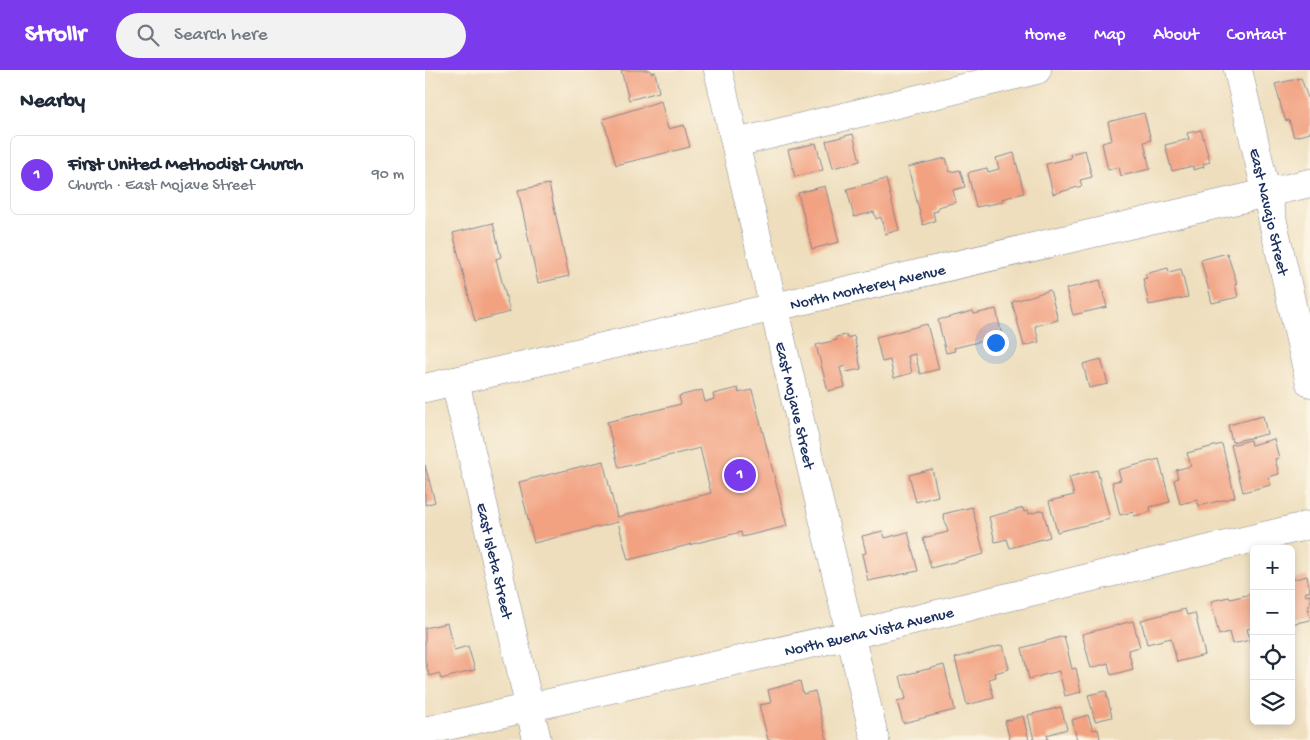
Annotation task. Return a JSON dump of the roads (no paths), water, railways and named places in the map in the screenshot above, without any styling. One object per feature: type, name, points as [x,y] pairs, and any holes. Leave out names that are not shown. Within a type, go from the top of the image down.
[{"type":"street","name":"East Mojave Street","points":[[718,70],[875,740]]},
{"type":"street","points":[[736,144],[1037,70]]},
{"type":"street","name":"East Navajo Street","points":[[1238,70],[1310,383]]},
{"type":"street","name":"North Monterey Avenue","points":[[425,388],[1310,183]]},
{"type":"street","name":"East Isleta Street","points":[[455,381],[537,740]]},
{"type":"street","name":"North Buena Vista Avenue","points":[[425,731],[850,635],[1310,525]]},
{"type":"place","name":"First United Methodist Church","points":[[740,475]]}]
